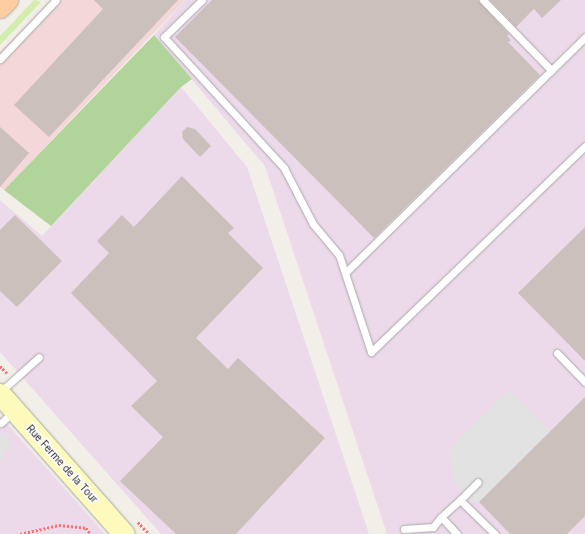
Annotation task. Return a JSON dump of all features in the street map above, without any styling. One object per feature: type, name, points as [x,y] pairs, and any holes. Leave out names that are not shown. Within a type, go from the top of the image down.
[{"type":"main road","points":[[0,7],[7,0]]},
{"type":"street","name":"Rue Ferme de la Tour","points":[[0,393],[8,417],[124,534]]},
{"type":"lane","points":[[0,59],[56,0]]},
{"type":"lane","points":[[202,0],[164,37],[284,168],[313,224],[339,255],[346,272],[371,352],[585,146]]},
{"type":"lane","points":[[483,0],[551,70]]},
{"type":"lane","points":[[346,272],[585,36]]},
{"type":"lane","points":[[557,353],[585,382]]},
{"type":"lane","points":[[0,393],[39,357]]},
{"type":"lane","points":[[404,529],[433,527],[441,517],[478,482]]},
{"type":"lane","points":[[460,500],[495,534]]},
{"type":"lane","points":[[441,517],[457,534]]},
{"type":"path","points":[[0,366],[5,372]]},
{"type":"path","points":[[20,534],[58,525],[86,528],[91,534]]},
{"type":"shaded area","points":[[51,0],[185,0],[4,190],[0,187],[0,52]]},
{"type":"shaded area","points":[[185,0],[585,0],[585,534],[387,534],[265,166],[154,35]]},
{"type":"shaded area","points":[[181,87],[247,167],[369,534],[161,534],[0,352],[0,200],[42,236]]},
{"type":"shaded area","points":[[509,390],[550,431],[479,502],[473,502],[455,484],[449,449]]},
{"type":"shaded area","points":[[0,416],[105,534],[0,534]]},
{"type":"shaded area","points":[[7,433],[11,449],[4,450],[3,460],[0,461],[0,435]]},
{"type":"green space","points":[[34,0],[41,2],[0,45],[0,36]]},
{"type":"green space","points":[[154,35],[192,79],[181,87],[51,226],[4,190]]},
{"type":"building","points":[[94,0],[178,0],[49,137],[14,105],[103,9]]},
{"type":"building","points":[[212,0],[478,0],[509,34],[507,36],[511,40],[508,42],[540,75],[374,238],[175,37]]},
{"type":"building","points":[[490,0],[561,0],[542,18],[534,9],[516,27]]},
{"type":"building","points":[[0,127],[29,153],[0,187]]},
{"type":"building","points":[[187,127],[195,129],[211,146],[200,157],[183,139],[182,132]]},
{"type":"building","points":[[182,176],[234,228],[228,233],[263,268],[196,338],[228,369],[238,358],[325,438],[236,534],[176,534],[120,481],[163,437],[131,406],[157,381],[71,293],[109,253],[97,241],[122,215],[134,227]]},
{"type":"building","points":[[15,215],[62,261],[17,307],[0,291],[0,230]]},
{"type":"building","points":[[585,227],[585,361],[518,293]]},
{"type":"building","points":[[585,397],[585,516],[567,534],[510,534],[479,502]]}]
